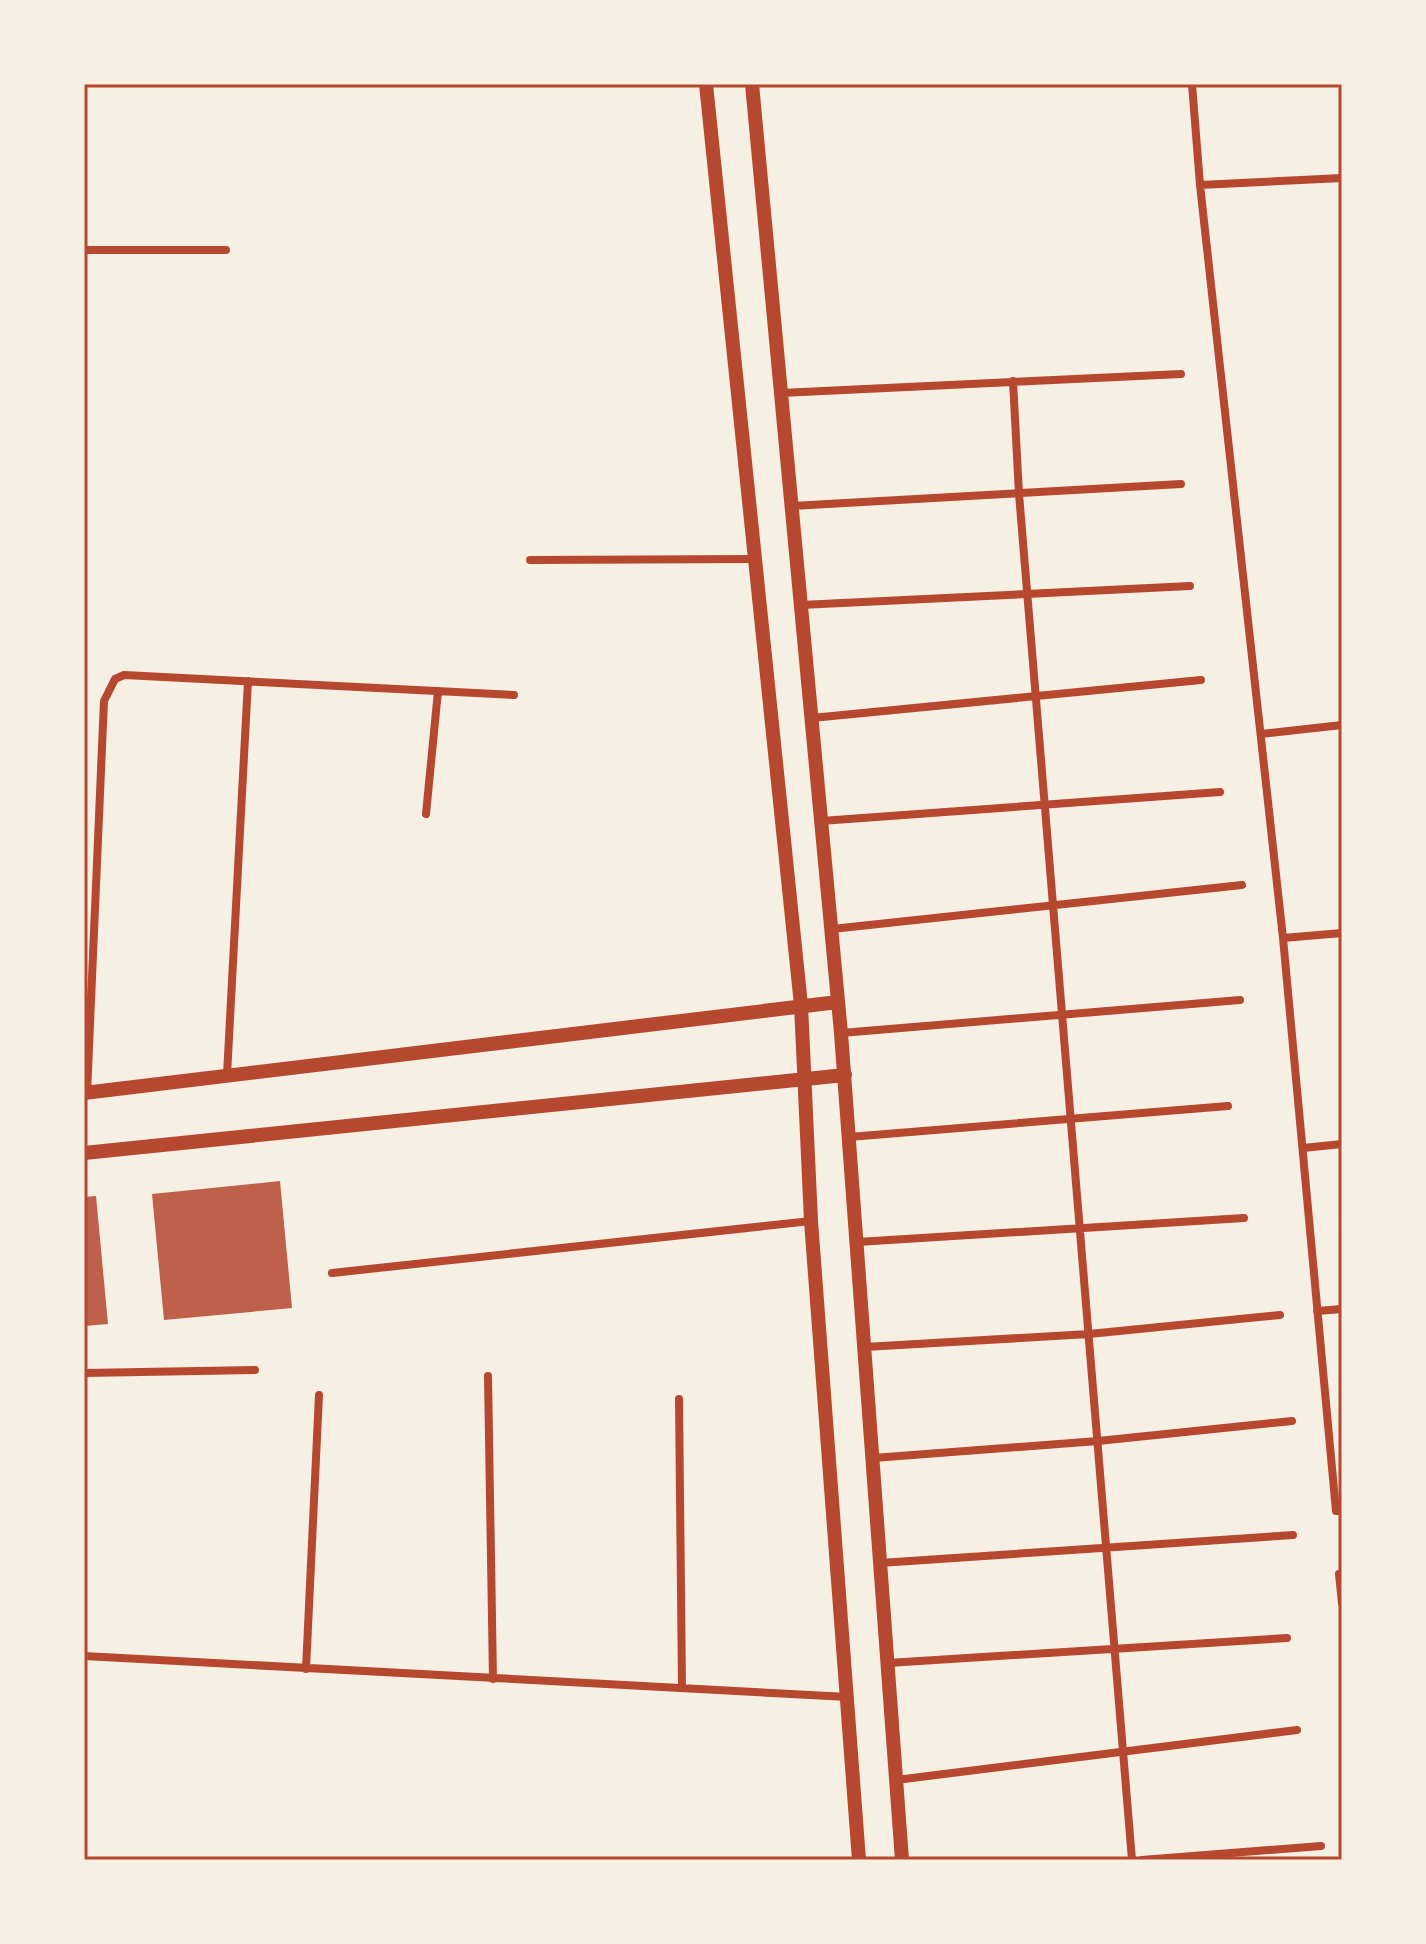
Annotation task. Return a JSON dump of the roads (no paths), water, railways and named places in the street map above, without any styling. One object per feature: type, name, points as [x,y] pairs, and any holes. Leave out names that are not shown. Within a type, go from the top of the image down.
[{"type":"street","points":[[706,84],[801,1005],[807,1079],[811,1221],[859,1860]]},
{"type":"street","points":[[752,84],[845,1075],[902,1860]]},
{"type":"street","points":[[1192,84],[1200,185],[1283,938],[1336,1511],[1342,1511]]},
{"type":"street","points":[[1200,185],[1342,178]]},
{"type":"street","points":[[84,250],[226,250]]},
{"type":"street","points":[[781,393],[1181,374]]},
{"type":"street","points":[[1013,381],[1027,594],[1132,1860]]},
{"type":"street","points":[[792,506],[1181,484]]},
{"type":"street","points":[[530,560],[755,559]]},
{"type":"street","points":[[801,605],[1190,586]]},
{"type":"street","points":[[514,695],[124,675],[115,679],[104,701],[85,1093],[838,1002]]},
{"type":"street","points":[[812,718],[1201,680]]},
{"type":"street","points":[[227,1075],[248,681]]},
{"type":"street","points":[[426,814],[438,691]]},
{"type":"street","points":[[1261,734],[1342,725]]},
{"type":"street","points":[[821,821],[1220,792]]},
{"type":"street","points":[[832,929],[1242,885]]},
{"type":"street","points":[[1283,938],[1342,933]]},
{"type":"street","points":[[841,1033],[1062,1012],[1240,1000]]},
{"type":"street","points":[[84,1153],[845,1075]]},
{"type":"street","points":[[849,1137],[1228,1106]]},
{"type":"street","points":[[1303,1148],[1342,1144]]},
{"type":"street","points":[[857,1242],[1244,1218]]},
{"type":"street","points":[[332,1273],[811,1221]]},
{"type":"street","points":[[1317,1311],[1342,1309]]},
{"type":"street","points":[[865,1347],[1089,1334],[1280,1315]]},
{"type":"street","points":[[84,1373],[255,1370]]},
{"type":"street","points":[[488,1376],[493,1679]]},
{"type":"street","points":[[306,1669],[319,1395]]},
{"type":"street","points":[[679,1399],[682,1688]]},
{"type":"street","points":[[873,1458],[1098,1441],[1292,1421]]},
{"type":"street","points":[[880,1563],[1293,1535]]},
{"type":"street","points":[[1339,1574],[1342,1603]]},
{"type":"street","points":[[888,1663],[1287,1638]]},
{"type":"street","points":[[84,1656],[848,1697]]},
{"type":"street","points":[[896,1780],[1297,1730]]},
{"type":"street","points":[[1142,1860],[1321,1846]]}]
